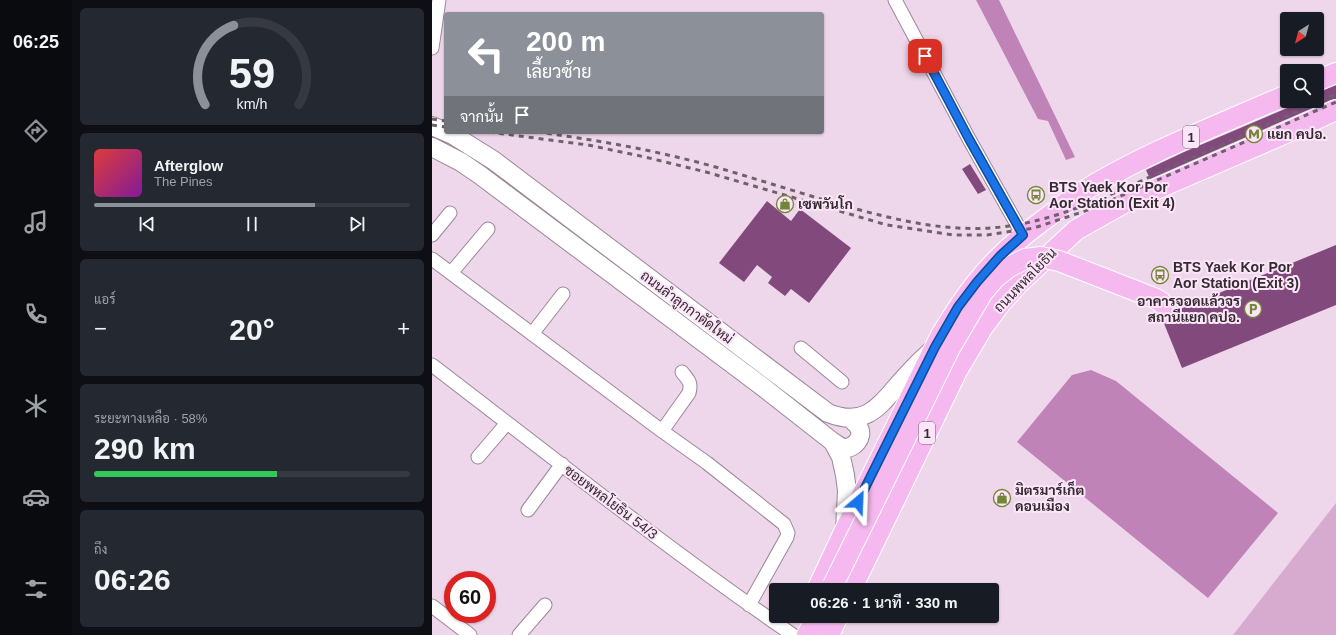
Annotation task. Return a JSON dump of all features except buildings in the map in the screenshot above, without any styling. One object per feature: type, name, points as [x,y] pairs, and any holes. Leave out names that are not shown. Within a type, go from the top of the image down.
[{"type":"main road","points":[[1324,78],[1336,73]]},
{"type":"main road","name":"1","points":[[834,583],[844,530],[935,347],[958,307],[977,282],[1000,256],[1023,235],[1075,196],[1104,179],[1177,143],[1280,98]]},
{"type":"main road","name":"ถนนพหลโยธิน","points":[[836,583],[983,327],[1000,304],[1018,284],[1076,230],[1124,203],[1336,110]]},
{"type":"main road","name":"ถนนลำลูกกาตัดใหม่","points":[[432,126],[444,131]]},
{"type":"main road","name":"ถนนลำลูกกาตัดใหม่","points":[[451,134],[493,160],[828,413],[838,417],[850,418],[866,415],[875,410],[905,376],[935,347]]},
{"type":"main road","name":"ถนนลำลูกกาตัดใหม่","points":[[432,147],[461,162],[480,175],[759,384],[833,442],[841,457],[846,475],[847,491],[844,530]]},
{"type":"main road","points":[[836,583],[950,348],[983,292],[994,279],[1009,267],[1025,259],[1041,257],[1058,261],[1154,298],[1161,302],[1170,313]]},
{"type":"main road","points":[[833,442],[846,448],[852,447],[858,441],[861,434],[860,430],[858,425],[850,418]]},
{"type":"main road","points":[[794,635],[800,623]]},
{"type":"main road","points":[[807,635],[813,623]]},
{"type":"main road","points":[[829,635],[835,623]]},
{"type":"street","points":[[432,48],[439,0]]},
{"type":"street","points":[[895,0],[1023,235]]},
{"type":"street","points":[[432,235],[450,213]]},
{"type":"street","points":[[451,273],[488,229]]},
{"type":"street","points":[[432,259],[707,463],[778,518],[788,533],[749,605]]},
{"type":"street","points":[[532,334],[563,294]]},
{"type":"street","points":[[800,348],[842,382]]},
{"type":"street","name":"ซอยพหลโยธิน 54/3","points":[[432,365],[651,532],[749,605],[794,635]]},
{"type":"street","points":[[662,431],[689,393],[691,386],[690,381],[682,372]]},
{"type":"street","points":[[478,457],[507,422]]},
{"type":"street","points":[[528,510],[562,464]]},
{"type":"street","points":[[518,635],[545,605]]},
{"type":"street","points":[[432,606],[463,633]]},
{"type":"shaded area","points":[[976,0],[999,0],[1075,157],[1066,160],[1048,121],[1038,119]]},
{"type":"shaded area","points":[[1091,370],[1116,381],[1278,513],[1208,598],[1017,442],[1072,375]]},
{"type":"shaded area","points":[[1336,503],[1336,635],[1233,635]]},
{"type":"railway","points":[[550,134],[606,142],[674,156],[831,202],[897,219],[941,227],[986,228],[1030,222],[1070,211],[1336,94]]},
{"type":"railway","points":[[504,134],[588,145],[645,157],[706,172],[887,225],[954,235],[987,235],[1034,228],[1091,209],[1336,102]]},
{"type":"railway","points":[[432,119],[444,121]]},
{"type":"railway","points":[[432,125],[444,127]]},
{"type":"place","name":"แยก คปอ.","points":[[1254,134]]},
{"type":"place","name":"BTS Yaek Kor Por Aor Station (Exit 4)","points":[[1036,195]]},
{"type":"place","name":"เซพวันโก","points":[[785,204]]},
{"type":"place","name":"BTS Yaek Kor Por Aor Station (Exit 3)","points":[[1160,275]]},
{"type":"place","name":"อาคารจอดแล้วจร สถานีแยก คปอ.","points":[[1253,309]]},
{"type":"place","name":"มิตรมาร์เก็ต ดอนเมือง","points":[[1002,498]]},
{"type":"route","points":[[858,502],[941,335],[958,307],[977,282],[1000,256],[1023,235],[969,139],[925,56]]}]
